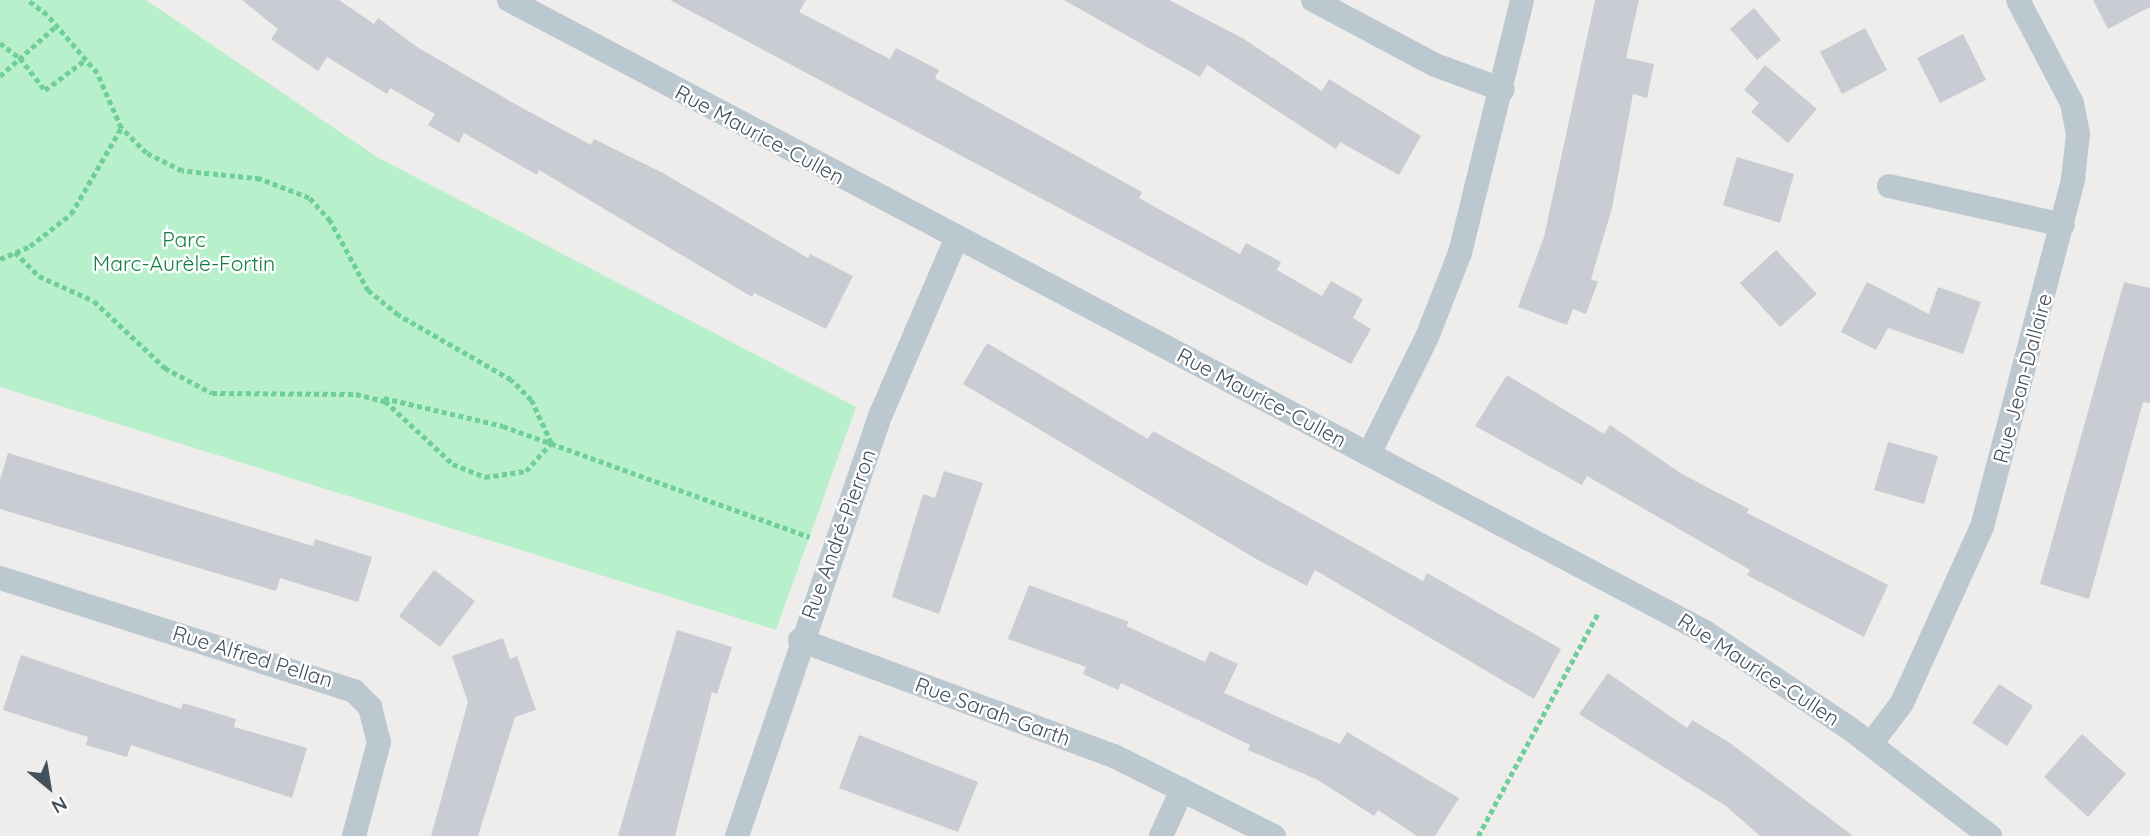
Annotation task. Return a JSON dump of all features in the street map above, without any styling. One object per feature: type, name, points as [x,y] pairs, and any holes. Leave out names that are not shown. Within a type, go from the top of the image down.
[{"type":"street","name":"Rue Maurice-Cullen","points":[[509,0],[956,239],[1704,632],[1871,744],[1990,836]]},
{"type":"street","points":[[1314,0],[1435,65],[1503,90]]},
{"type":"street","points":[[1369,454],[1451,278],[1503,90],[1522,0]]},
{"type":"street","name":"Rue Jean-Dallaire","points":[[1871,744],[1902,703],[1972,556],[2063,225],[2077,154],[2077,120],[2018,0]]},
{"type":"street","points":[[1889,186],[2063,225]]},
{"type":"street","name":"Rue André-Pierron","points":[[737,836],[800,640],[900,364],[956,239]]},
{"type":"street","name":"Rue Alfred Pellan","points":[[0,578],[354,691],[370,707],[379,742],[354,836]]},
{"type":"street","name":"Rue Sarah-Garth","points":[[800,640],[1072,740],[1182,790],[1270,835]]},
{"type":"street","points":[[1161,836],[1182,790]]},
{"type":"path","points":[[27,0],[57,25],[85,60],[106,90],[121,128],[146,153],[182,171],[260,179],[309,198],[330,221],[368,291],[398,315],[511,380],[531,400],[551,443]]},
{"type":"path","points":[[0,76],[57,25]]},
{"type":"path","points":[[0,43],[34,72],[44,90],[85,60]]},
{"type":"path","points":[[0,259],[15,253],[72,214],[121,128]]},
{"type":"path","points":[[15,253],[30,270],[94,301],[165,368],[199,388],[228,395],[373,397],[441,409],[551,443],[809,537]]},
{"type":"path","points":[[373,397],[394,406],[453,464],[471,475],[498,478],[526,471],[551,443]]},
{"type":"path","points":[[1478,836],[1599,611]]},
{"type":"green space","name":"Parc Marc-Aurèle-Fortin","points":[[0,0],[146,0],[377,157],[856,407],[776,630],[0,387]]},
{"type":"building","points":[[242,0],[339,0],[374,24],[378,18],[417,47],[591,145],[594,139],[663,173],[808,258],[810,254],[853,276],[826,329],[754,293],[752,297],[539,170],[537,175],[464,133],[459,143],[428,125],[435,114],[390,88],[387,94],[327,57],[318,71],[271,39],[278,29]]},
{"type":"building","points":[[670,0],[806,0],[799,12],[890,59],[896,48],[939,70],[935,78],[1142,192],[1139,198],[1240,254],[1246,243],[1281,262],[1277,270],[1322,296],[1331,281],[1363,299],[1353,318],[1371,329],[1351,364]]},
{"type":"building","points":[[1064,0],[1169,0],[1244,39],[1322,91],[1329,79],[1421,136],[1399,175],[1340,142],[1336,149],[1207,65],[1200,77]]},
{"type":"building","points":[[1595,0],[1639,0],[1626,58],[1654,64],[1647,98],[1633,94],[1612,208],[1591,279],[1598,282],[1586,314],[1573,309],[1567,325],[1518,307],[1544,237]]},
{"type":"building","points":[[2093,0],[2150,0],[2150,7],[2108,29]]},
{"type":"building","points":[[1754,8],[1781,40],[1757,60],[1730,29]]},
{"type":"building","points":[[1865,28],[1887,70],[1842,94],[1820,52]]},
{"type":"building","points":[[1963,34],[1986,80],[1940,103],[1917,58]]},
{"type":"building","points":[[1765,65],[1817,109],[1788,143],[1751,112],[1759,103],[1744,90]]},
{"type":"building","points":[[1737,157],[1794,174],[1780,223],[1723,205]]},
{"type":"building","points":[[1776,250],[1817,294],[1780,327],[1740,283]]},
{"type":"building","points":[[1867,282],[1929,314],[1938,287],[1981,302],[1963,354],[1888,328],[1876,350],[1841,332]]},
{"type":"building","points":[[2124,282],[2150,288],[2150,403],[2143,402],[2089,599],[2040,584]]},
{"type":"building","points":[[987,343],[1148,439],[1153,431],[1423,581],[1427,573],[1561,649],[1534,699],[1315,570],[1307,586],[1258,560],[963,384]]},
{"type":"building","points":[[1507,375],[1604,434],[1610,425],[1682,474],[1749,509],[1747,513],[1888,585],[1864,637],[1747,575],[1750,570],[1587,476],[1582,485],[1475,426]]},
{"type":"building","points":[[1888,442],[1938,456],[1924,504],[1874,490]]},
{"type":"building","points":[[8,453],[313,546],[315,539],[372,557],[358,602],[280,578],[276,591],[0,509],[0,480]]},
{"type":"building","points":[[944,471],[983,483],[939,614],[892,597],[923,494],[935,498]]},
{"type":"building","points":[[434,570],[475,601],[440,647],[399,616]]},
{"type":"building","points":[[1029,585],[1129,622],[1126,626],[1205,662],[1210,651],[1238,664],[1224,693],[1340,744],[1347,732],[1459,798],[1435,836],[1417,836],[1378,810],[1374,816],[1318,780],[1248,750],[1250,745],[1121,683],[1118,690],[1083,674],[1086,667],[1008,639]]},
{"type":"building","points":[[677,630],[732,647],[717,694],[712,692],[675,836],[618,836]]},
{"type":"building","points":[[503,638],[510,659],[517,656],[536,710],[515,717],[478,836],[431,836],[468,702],[452,656]]},
{"type":"building","points":[[21,655],[181,709],[183,703],[236,719],[234,727],[307,748],[292,798],[131,745],[127,757],[86,745],[88,737],[3,710]]},
{"type":"building","points":[[1608,673],[1687,728],[1692,720],[1730,743],[1853,836],[1760,836],[1726,806],[1579,714]]},
{"type":"building","points":[[1999,684],[2033,706],[2007,746],[1972,723]]},
{"type":"building","points":[[2082,734],[2126,774],[2088,817],[2044,777]]},
{"type":"building","points":[[859,735],[978,782],[958,832],[839,788]]}]
